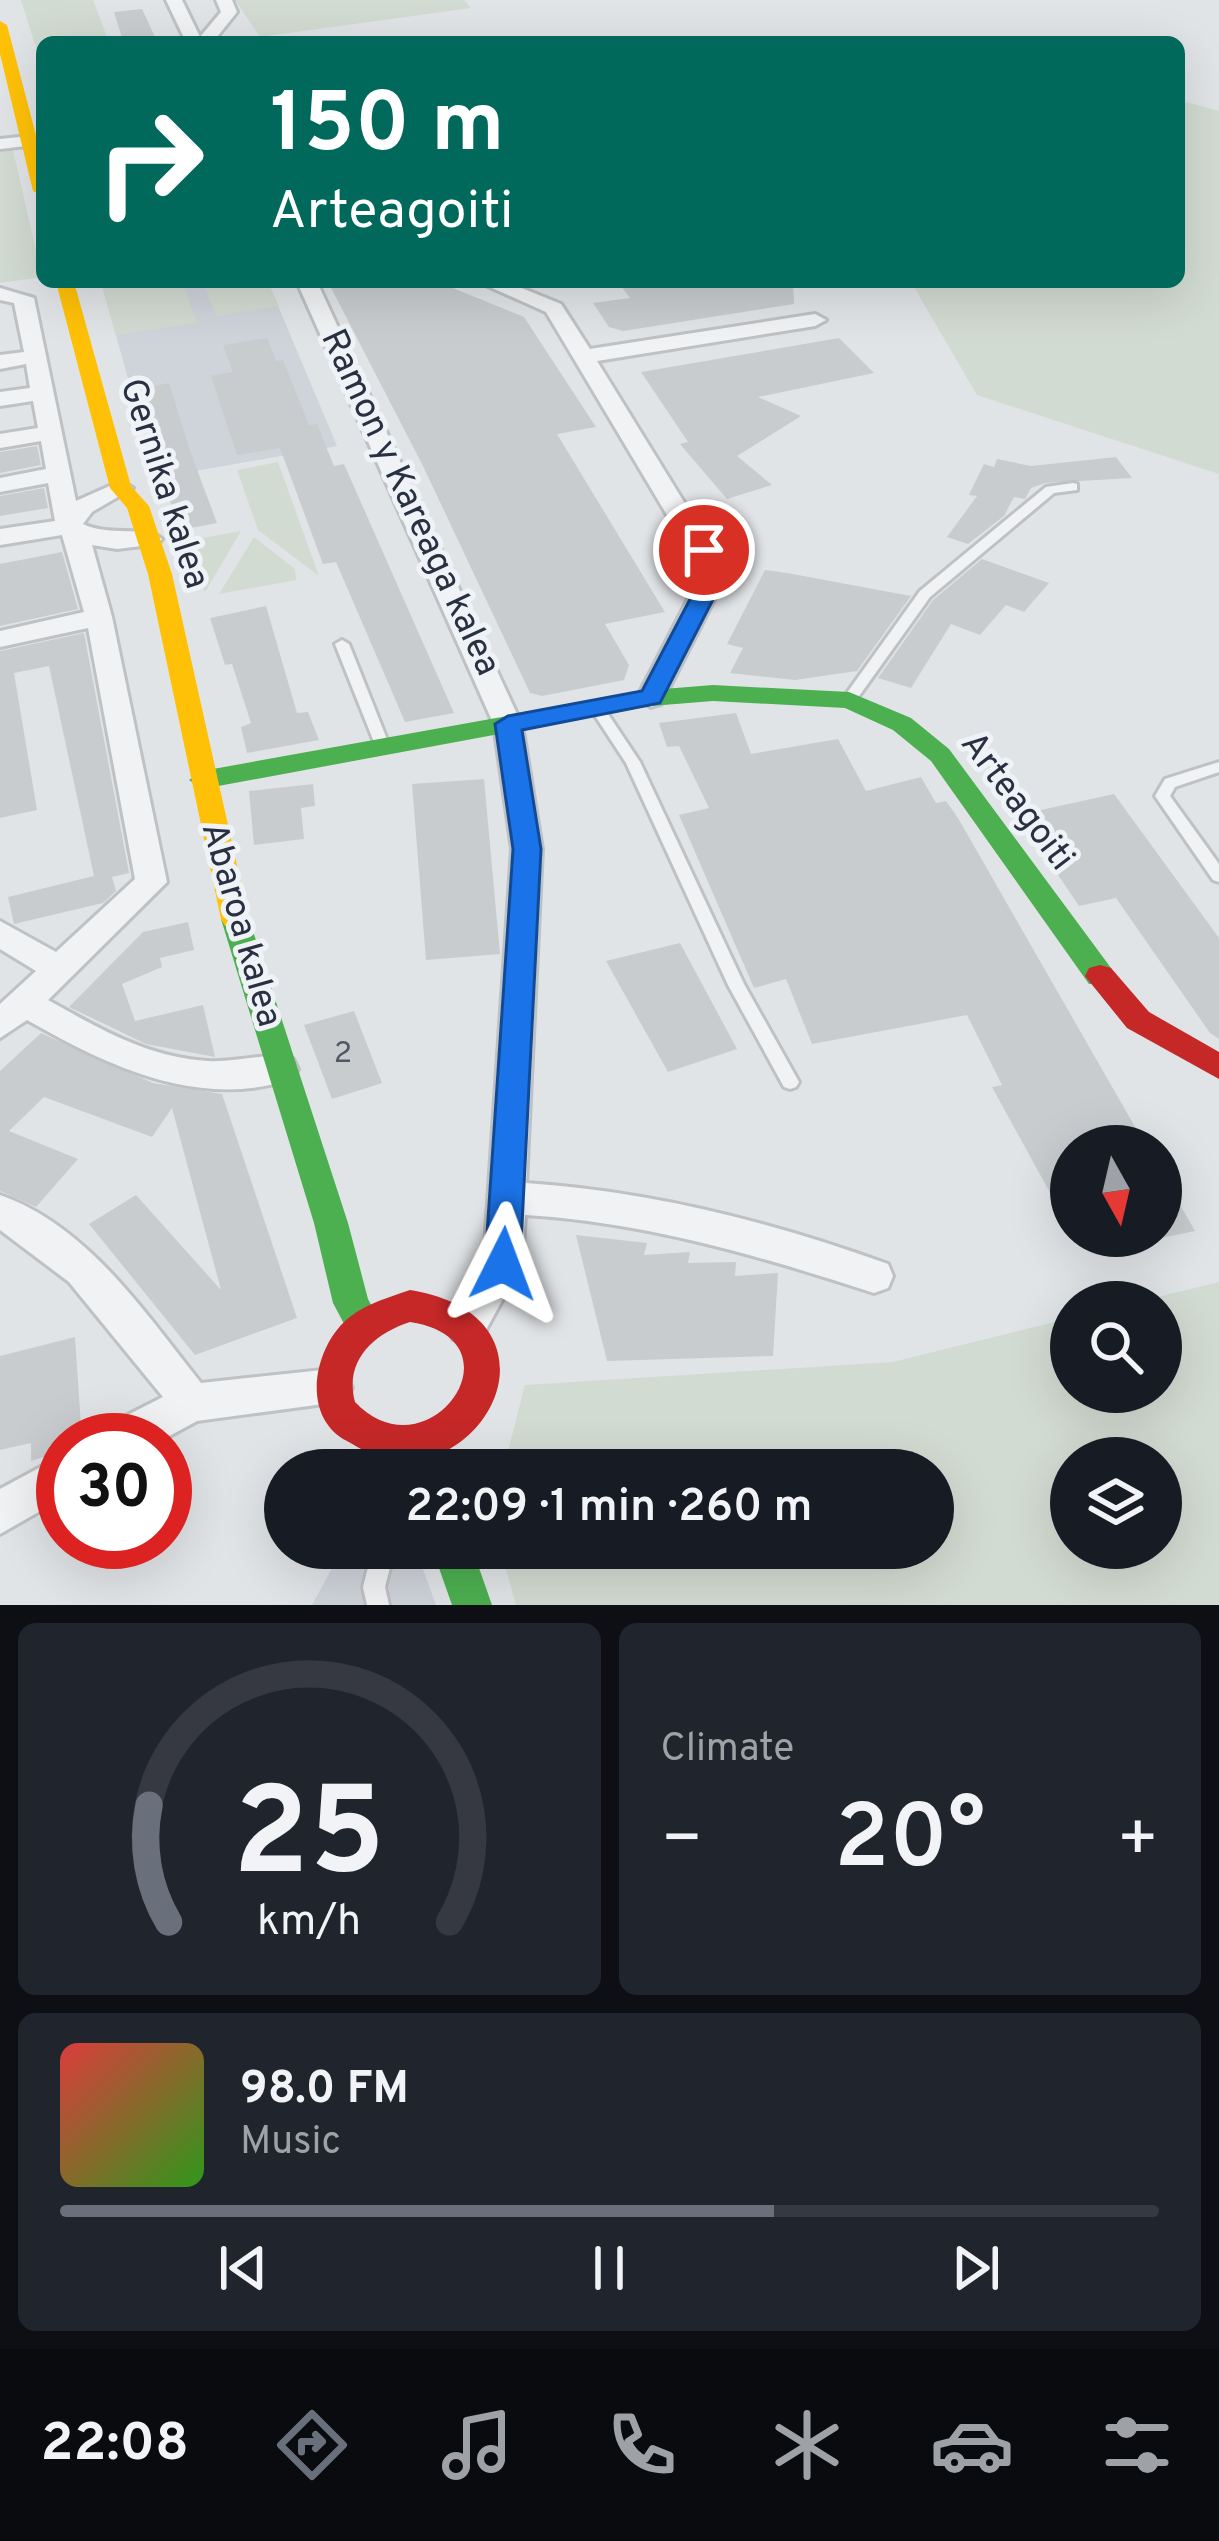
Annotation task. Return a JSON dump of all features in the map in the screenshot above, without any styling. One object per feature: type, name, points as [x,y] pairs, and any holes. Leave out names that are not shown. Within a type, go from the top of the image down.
[{"type":"main road","points":[[0,25],[34,149]]},
{"type":"main road","name":"Gernika kalea","points":[[67,288],[121,488],[138,506],[149,538],[202,780]]},
{"type":"main road","name":"Arteagoiti","points":[[202,780],[651,698],[713,693],[849,700],[902,724],[940,755],[1108,988],[1138,1020],[1219,1067]]},
{"type":"main road","name":"Abaroa kalea","points":[[202,780],[225,888],[351,1303],[364,1324]]},
{"type":"main road","points":[[408,1449],[353,1427],[339,1409],[332,1388],[340,1350],[364,1324],[388,1309],[410,1306],[451,1313],[467,1326],[481,1345],[485,1368],[481,1392],[468,1414],[432,1449]]},
{"type":"main road","points":[[459,1569],[472,1605]]},
{"type":"street","points":[[174,0],[191,36]]},
{"type":"street","points":[[209,36],[229,12],[224,0]]},
{"type":"street","points":[[0,144],[34,149]]},
{"type":"street","name":"Ramon y Kareaga kalea","points":[[310,288],[508,724],[527,849],[503,1264],[467,1326]]},
{"type":"street","points":[[505,288],[554,308],[711,567],[710,582],[651,698]]},
{"type":"street","points":[[0,325],[18,304],[38,356],[70,526],[99,617],[151,883],[12,1014]]},
{"type":"street","points":[[586,356],[814,320]]},
{"type":"street","points":[[0,362],[38,356]]},
{"type":"street","points":[[0,399],[46,392]]},
{"type":"street","points":[[0,441],[54,432]]},
{"type":"street","points":[[0,485],[61,474]]},
{"type":"street","points":[[70,526],[83,507],[121,488]]},
{"type":"street","points":[[0,537],[70,526],[90,539],[112,543],[149,538]]},
{"type":"street","points":[[0,639],[99,617]]},
{"type":"street","points":[[0,933],[58,969]]},
{"type":"street","name":"Abaroa kalea","points":[[12,1014],[197,1078],[238,1078],[281,1069]]},
{"type":"street","points":[[507,1198],[642,1209],[874,1276]]},
{"type":"street","points":[[0,1211],[32,1226],[93,1278],[192,1403]]},
{"type":"street","points":[[173,1413],[192,1403],[332,1388]]},
{"type":"street","points":[[0,1513],[36,1491]]},
{"type":"lane","points":[[849,700],[925,594],[1049,490],[1073,487]]},
{"type":"lane","points":[[342,644],[383,747]]},
{"type":"lane","points":[[597,708],[633,762],[736,985],[790,1082]]},
{"type":"lane","points":[[1219,767],[1170,783],[1162,796],[1219,876]]},
{"type":"lane","points":[[378,1605],[374,1587],[379,1569]]},
{"type":"shaded area","points":[[21,0],[93,0],[107,36],[36,36],[36,48]]},
{"type":"shaded area","points":[[235,0],[464,0],[471,8],[267,36],[259,36]]},
{"type":"shaded area","points":[[1185,102],[1219,111],[1219,474],[977,395],[915,288],[1185,288]]},
{"type":"shaded area","points":[[13,150],[36,251],[36,278],[0,283],[0,152]]},
{"type":"shaded area","points":[[103,288],[271,288],[337,446],[156,478]]},
{"type":"shaded area","points":[[103,288],[184,288],[197,323],[116,335]]},
{"type":"shaded area","points":[[205,288],[271,288],[279,306],[216,316]]},
{"type":"shaded area","points":[[278,462],[319,576],[258,530],[237,470]]},
{"type":"shaded area","points":[[241,531],[205,592],[186,541]]},
{"type":"shaded area","points":[[254,537],[295,569],[296,580],[219,594]]},
{"type":"shaded area","points":[[1219,1282],[1219,1605],[516,1605],[506,1569],[954,1569],[954,1449],[508,1449],[525,1385],[893,1362],[1050,1323],[1050,1413],[1182,1413],[1182,1291]]},
{"type":"shaded area","points":[[332,1569],[423,1569],[436,1605],[312,1605]]},
{"type":"building","points":[[142,9],[155,36],[121,36],[114,12]]},
{"type":"building","points":[[331,288],[453,288],[524,317],[596,427],[557,434],[665,612],[605,624],[629,665],[624,680],[542,696],[530,693],[423,466]]},
{"type":"building","points":[[622,288],[793,288],[794,304],[623,331],[609,327],[593,303],[630,298]]},
{"type":"building","points":[[267,338],[276,361],[283,360],[309,425],[317,424],[334,466],[344,464],[454,713],[405,722],[336,562],[323,564],[280,448],[237,455],[211,376],[233,372],[223,345]]},
{"type":"building","points":[[839,338],[874,373],[758,397],[801,416],[737,456],[772,485],[727,499],[680,444],[688,442],[641,372]]},
{"type":"building","points":[[169,383],[217,523],[180,530],[166,489],[174,488],[144,388]]},
{"type":"building","points":[[37,446],[41,465],[0,473],[0,452]]},
{"type":"building","points":[[1116,457],[1132,478],[1045,483],[1031,488],[1025,499],[1014,497],[1004,516],[968,544],[947,537],[977,496],[969,495],[984,464],[994,467],[997,459],[1031,466]]},
{"type":"building","points":[[44,488],[48,508],[0,516],[0,496]]},
{"type":"building","points":[[62,552],[78,609],[0,626],[0,564]]},
{"type":"building","points":[[982,559],[1049,583],[1024,612],[1006,605],[980,635],[951,624],[911,688],[878,678],[933,600]]},
{"type":"building","points":[[765,570],[911,596],[857,671],[795,680],[730,673],[743,648],[727,644]]},
{"type":"building","points":[[266,606],[297,713],[308,712],[319,740],[247,753],[241,727],[251,723],[232,664],[225,665],[210,618]]},
{"type":"building","points":[[84,633],[129,873],[112,877],[116,891],[103,903],[14,924],[8,897],[94,876],[49,666],[14,673],[37,810],[0,818],[0,651]]},
{"type":"building","points":[[736,713],[751,754],[838,739],[866,791],[921,777],[936,803],[946,801],[958,818],[1134,1125],[1050,1125],[1050,1193],[992,1087],[1002,1085],[967,1015],[812,1044],[786,979],[754,988],[679,815],[709,808],[679,746],[667,747],[659,723]]},
{"type":"building","points":[[484,779],[500,954],[426,960],[412,784]]},
{"type":"building","points":[[313,784],[315,806],[301,808],[304,839],[254,845],[249,791]]},
{"type":"building","points":[[1114,794],[1219,938],[1219,1039],[1210,1033],[1116,898],[1079,906],[1018,815]]},
{"type":"building","points":[[188,922],[194,950],[160,958],[162,967],[122,984],[135,1021],[203,1005],[215,1057],[146,1044],[69,1007],[143,932]]},
{"type":"building","points":[[680,943],[737,1049],[668,1072],[606,961]]},
{"type":"building","points":[[354,1011],[382,1083],[332,1099],[304,1025]]},
{"type":"building","points":[[41,1033],[153,1083],[222,1094],[297,1318],[195,1355],[89,1224],[136,1195],[221,1290],[172,1108],[152,1137],[44,1097],[9,1131],[78,1159],[36,1207],[0,1191],[0,1071]]},
{"type":"building","points":[[1182,1208],[1195,1231],[1182,1234]]},
{"type":"building","points":[[576,1235],[647,1243],[644,1255],[690,1252],[688,1263],[736,1262],[735,1276],[778,1273],[773,1356],[607,1361]]},
{"type":"building","points":[[75,1337],[80,1413],[36,1413],[36,1459],[31,1461],[31,1443],[0,1450],[0,1356]]},
{"type":"traffic: fast","points":[[202,780],[651,698],[713,693],[849,700],[902,724],[940,755],[1100,976]]},
{"type":"traffic: fast","points":[[235,919],[331,1223],[351,1303],[363,1324]]},
{"type":"traffic: fast","points":[[459,1569],[472,1605]]},
{"type":"traffic: slow","points":[[0,25],[36,167]]},
{"type":"traffic: slow","points":[[67,288],[121,488],[138,506],[160,574],[235,919]]},
{"type":"traffic: jam","points":[[1100,976],[1138,1020],[1219,1067]]},
{"type":"traffic: jam","points":[[410,1306],[446,1314],[472,1333],[483,1358],[480,1385],[467,1411],[445,1432],[417,1443],[385,1442],[342,1415],[334,1376],[343,1350],[361,1329],[410,1306]]},
{"type":"route","points":[[503,1264],[527,849],[508,724],[651,698],[710,582],[711,567],[704,550]]}]
